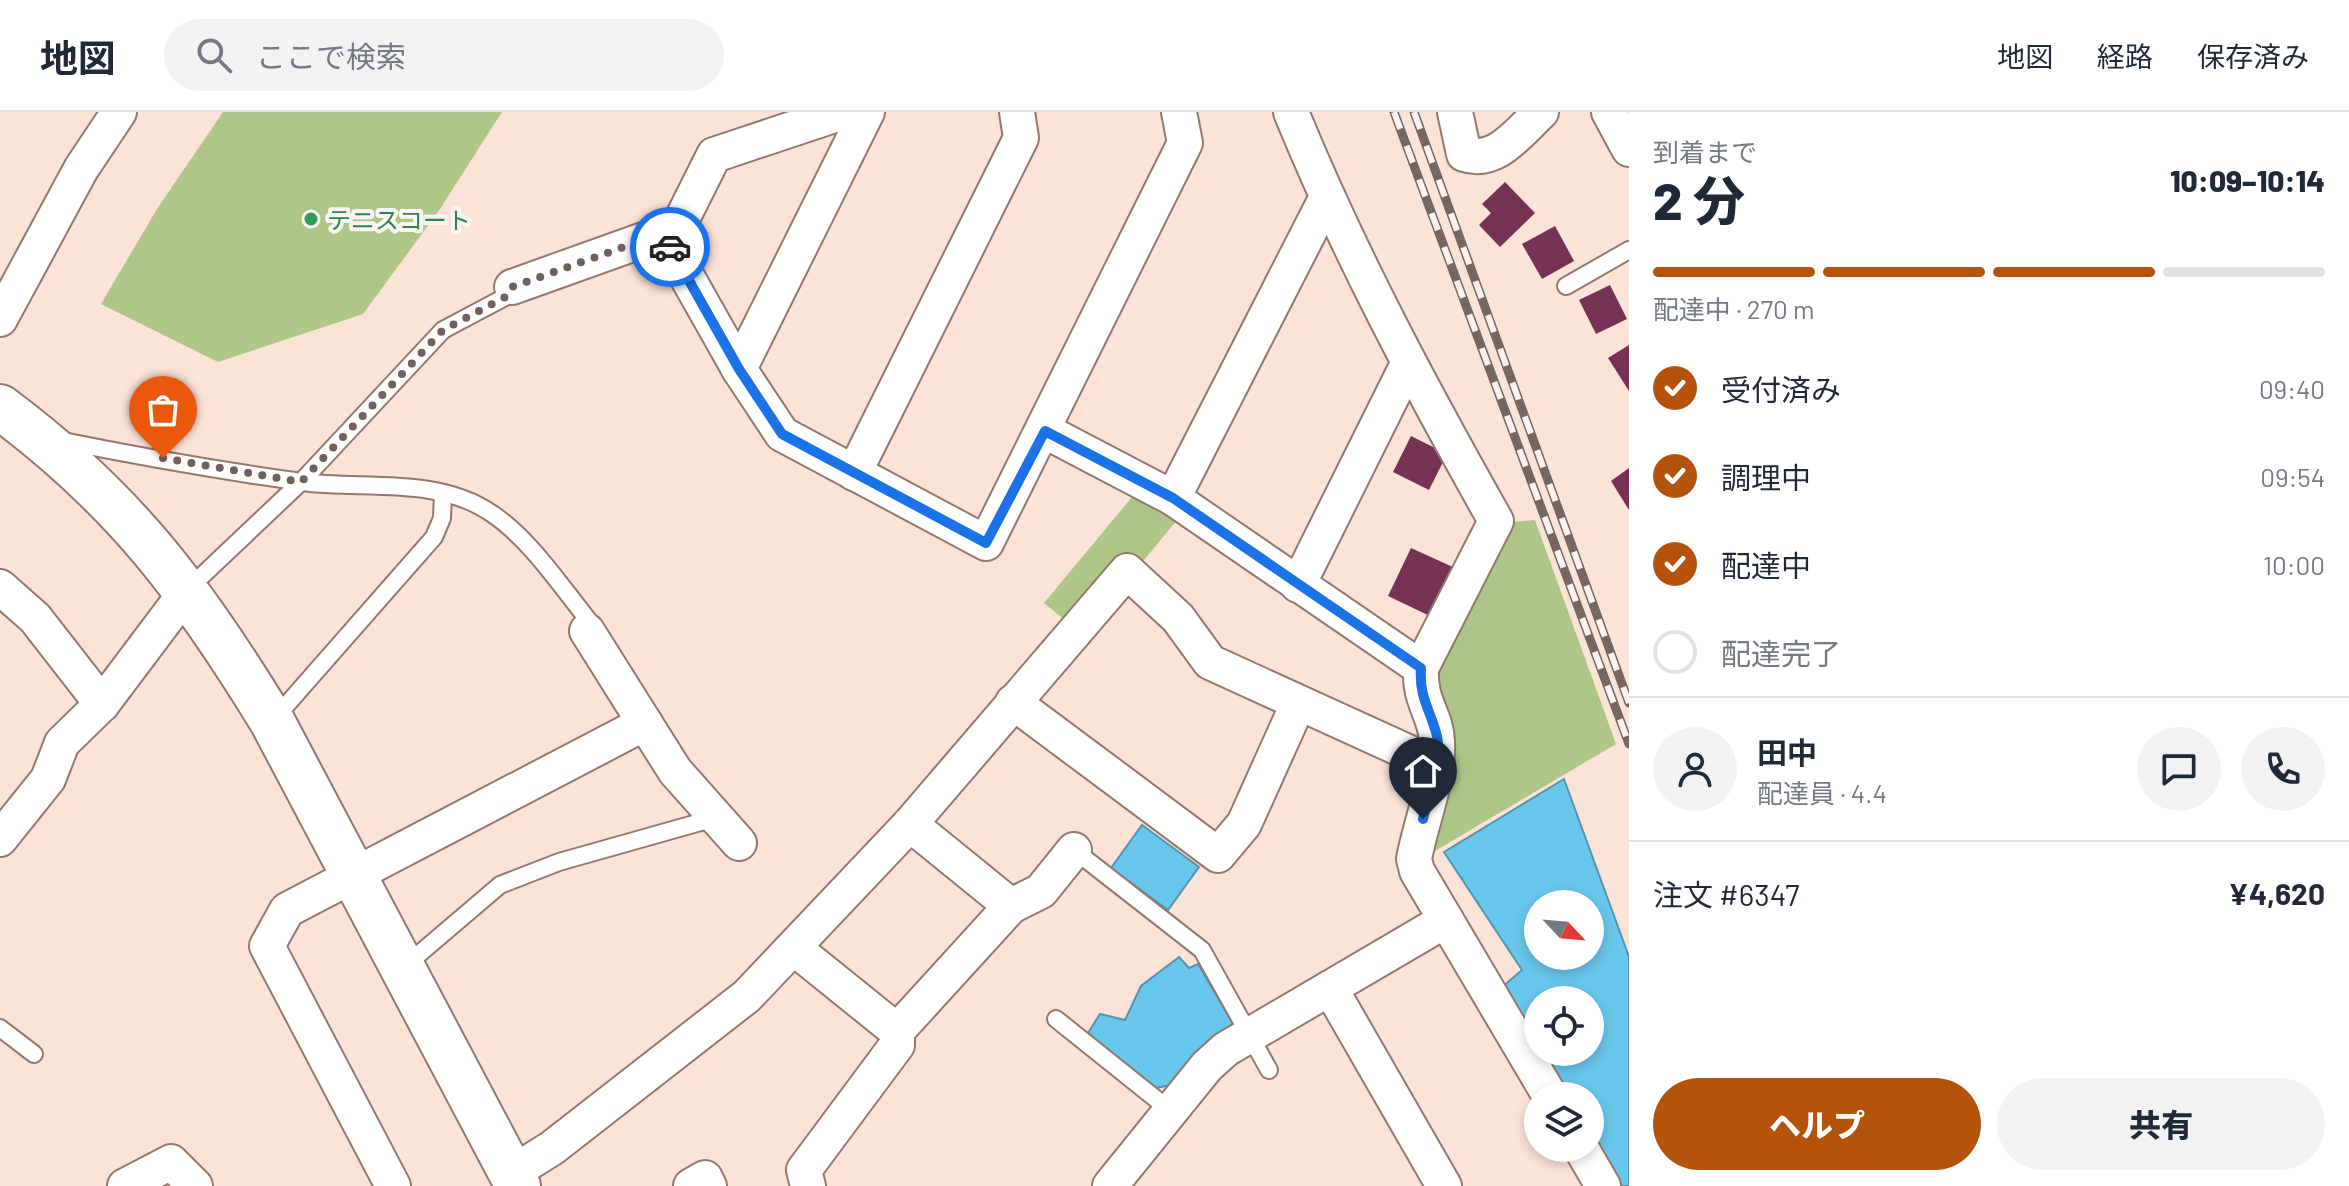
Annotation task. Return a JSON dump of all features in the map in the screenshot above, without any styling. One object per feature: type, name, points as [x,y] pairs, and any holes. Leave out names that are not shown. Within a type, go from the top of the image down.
[{"type":"street","points":[[0,319],[81,169],[119,112]]},
{"type":"street","points":[[843,112],[714,155],[669,245],[739,369],[782,434],[986,543],[1045,431],[1185,143],[1179,112]]},
{"type":"street","points":[[739,369],[867,112]]},
{"type":"street","points":[[854,473],[1021,138],[1017,112]]},
{"type":"street","points":[[1291,112],[1326,199],[1408,364],[1496,521],[1421,668],[1419,691],[1437,738],[1436,765],[1414,859],[1446,920],[1542,1082]]},
{"type":"street","points":[[1455,112],[1464,154],[1489,158],[1541,112]]},
{"type":"street","points":[[1609,112],[1629,149]]},
{"type":"street","points":[[1173,498],[1326,199]]},
{"type":"street","points":[[512,287],[677,228]]},
{"type":"street","points":[[1298,585],[1408,364]]},
{"type":"street","points":[[0,407],[42,437],[94,482],[187,591],[272,721],[515,1179],[747,996],[910,824],[1127,571],[1178,618],[1210,662],[1436,765]]},
{"type":"street","points":[[1045,431],[1173,498],[1421,668]]},
{"type":"street","points":[[0,587],[35,618],[102,704]]},
{"type":"street","points":[[0,839],[48,779],[62,743],[102,704],[187,591]]},
{"type":"street","points":[[587,631],[675,771],[739,843]]},
{"type":"street","points":[[1013,702],[1218,855],[1244,824],[1298,704]]},
{"type":"street","points":[[393,1186],[267,946],[287,910],[645,723]]},
{"type":"street","points":[[910,824],[1011,906]]},
{"type":"street","points":[[808,1186],[804,1170],[897,1045],[897,1031],[1011,906],[1041,891],[1074,850]]},
{"type":"street","points":[[1110,1186],[1207,1066],[1250,1033],[1446,920]]},
{"type":"street","points":[[794,948],[897,1031]]},
{"type":"street","points":[[1330,988],[1444,1186]]},
{"type":"street","points":[[125,1186],[171,1162],[195,1186]]},
{"type":"street","points":[[1589,1162],[1603,1186]]},
{"type":"street","points":[[691,1186],[705,1178],[709,1186]]},
{"type":"lane","points":[[1566,286],[1629,250]]},
{"type":"lane","points":[[187,591],[301,482],[443,330],[507,296],[512,287]]},
{"type":"lane","points":[[42,437],[301,482],[405,487],[443,494],[489,511],[508,527],[589,621],[587,631]]},
{"type":"lane","points":[[272,721],[434,537],[442,518],[443,494]]},
{"type":"lane","points":[[401,968],[500,885],[559,862],[715,818]]},
{"type":"lane","points":[[1074,850],[1202,950],[1269,1070]]},
{"type":"lane","points":[[1056,1019],[1171,1111]]},
{"type":"lane","points":[[0,1028],[34,1054]]},
{"type":"green space","points":[[223,112],[502,112],[438,212],[363,314],[218,362],[101,304],[157,209]]},
{"type":"green space","points":[[1137,491],[1178,519],[1139,566],[1065,620],[1044,603]]},
{"type":"green space","points":[[1535,520],[1616,744],[1430,854],[1435,674],[1511,522]]},
{"type":"water","points":[[1564,779],[1629,957],[1629,1186],[1620,1186],[1604,1159],[1604,1082],[1557,1082],[1548,1066],[1604,1066],[1604,986],[1524,986],[1524,1027],[1501,988],[1522,970],[1444,852]]},
{"type":"water","points":[[1142,825],[1199,867],[1168,910],[1111,868]]},
{"type":"water","points":[[1179,957],[1189,968],[1198,964],[1235,1027],[1176,1084],[1156,1088],[1088,1033],[1100,1014],[1125,1020],[1141,986]]},
{"type":"building","points":[[1505,182],[1535,213],[1500,247],[1479,225],[1491,213],[1482,204]]},
{"type":"building","points":[[1555,226],[1574,261],[1542,279],[1522,244]]},
{"type":"building","points":[[1610,285],[1627,319],[1596,334],[1579,300]]},
{"type":"building","points":[[1629,345],[1629,391],[1608,358]]},
{"type":"building","points":[[1411,436],[1447,454],[1429,490],[1393,472]]},
{"type":"building","points":[[1629,468],[1629,510],[1611,481]]},
{"type":"building","points":[[1411,548],[1455,568],[1432,617],[1388,596]]},
{"type":"railway","points":[[1394,112],[1629,744]]},
{"type":"railway","points":[[1414,112],[1629,703]]},
{"type":"way so far","points":[[163,458],[301,482],[443,330],[457,321],[507,296],[512,287],[677,228],[670,247]]},
{"type":"place","name":"テニスコート","points":[[311,219]]},
{"type":"route","points":[[670,247],[739,369],[782,434],[986,543],[1045,431],[1173,498],[1421,668],[1419,691],[1437,738],[1436,765],[1423,819]]}]
